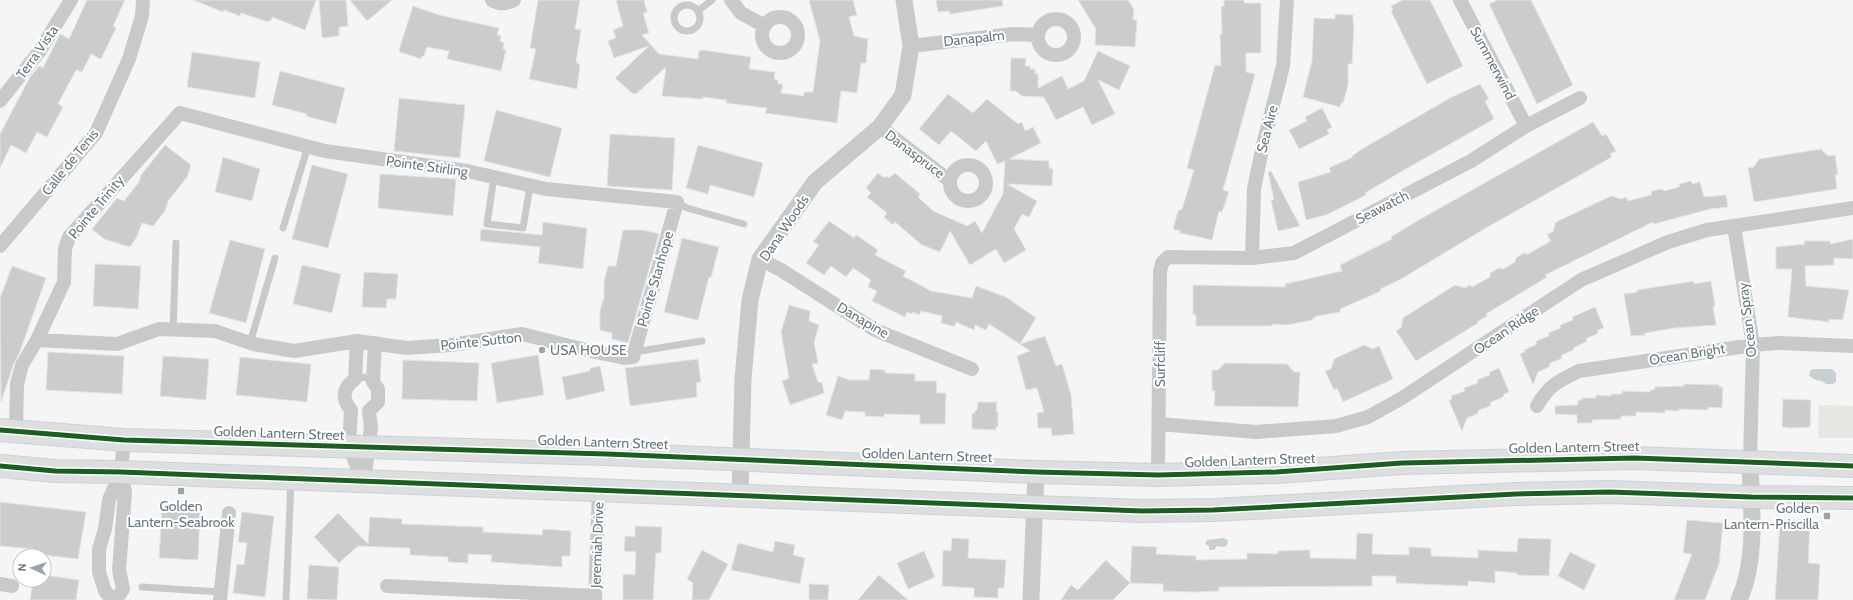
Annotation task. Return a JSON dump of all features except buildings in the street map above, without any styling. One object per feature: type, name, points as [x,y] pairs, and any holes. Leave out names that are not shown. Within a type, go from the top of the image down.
[{"type":"main road","name":"Golden Lantern Street","points":[[8,431],[124,440],[607,454],[1036,472],[1158,475],[1276,472],[1402,463],[1635,458],[1853,466]]},
{"type":"main road","points":[[0,466],[55,471],[121,472],[1142,510],[1213,510],[1516,494],[1603,492],[1751,497],[1853,498]]},
{"type":"street","name":"Terra Vista","points":[[0,101],[39,52],[71,0]]},
{"type":"street","name":"Calle de Tenis","points":[[0,246],[96,133],[129,59],[142,16],[143,0]]},
{"type":"street","points":[[492,0],[500,4],[514,0]]},
{"type":"street","points":[[731,0],[741,13],[765,26]]},
{"type":"street","name":"Dana Woods","points":[[740,495],[743,379],[750,300],[760,259],[815,182],[880,127],[903,95],[911,46],[904,0]]},
{"type":"street","name":"Sea Aire","points":[[1252,258],[1254,189],[1262,145],[1283,66],[1287,0]]},
{"type":"street","name":"Summerwind","points":[[1460,0],[1526,126]]},
{"type":"street","name":"Danapalm","points":[[911,46],[1013,34],[1038,35]]},
{"type":"street","name":"Seawatch","points":[[1168,257],[1252,258],[1294,253],[1470,161],[1526,126],[1580,98]]},
{"type":"street","name":"Pointe Stirling","points":[[180,113],[325,151],[467,171],[546,189],[677,202]]},
{"type":"street","name":"Pointe Trinity","points":[[8,431],[22,365],[37,340],[64,282],[65,249],[69,237],[180,113]]},
{"type":"street","name":"Danaspruce","points":[[880,127],[950,181]]},
{"type":"street","name":"Pointe Stanhope","points":[[633,354],[677,202]]},
{"type":"street","name":"Ocean Ridge","points":[[1159,424],[1256,432],[1336,426],[1368,417],[1427,382],[1581,280],[1668,242],[1707,230],[1853,208]]},
{"type":"street","name":"Ocean Spray","points":[[1734,226],[1753,345],[1750,462]]},
{"type":"street","name":"Surfcliff","points":[[1158,475],[1160,272],[1162,263],[1168,257]]},
{"type":"street","name":"Danapine","points":[[760,259],[781,270],[875,330],[972,369]]},
{"type":"street","name":"Pointe Sutton","points":[[37,340],[117,344],[160,330],[215,331],[250,343],[294,352],[358,341],[407,348],[451,345],[522,334],[624,358],[633,354]]},
{"type":"street","points":[[358,341],[355,378],[347,384],[344,395],[346,404],[351,410],[364,482]]},
{"type":"street","points":[[364,482],[359,448],[370,428],[369,411],[378,402],[378,390],[373,382],[374,343]]},
{"type":"street","name":"Ocean Bright","points":[[1537,406],[1545,393],[1557,381],[1579,371],[1753,345],[1779,344],[1853,346]]},
{"type":"street","points":[[121,472],[109,500],[106,529],[99,549],[99,572],[105,591],[114,600],[123,589],[119,570],[125,492],[121,472],[124,440]]},
{"type":"street","points":[[1739,600],[1744,590],[1752,542],[1750,462]]},
{"type":"street","points":[[1031,600],[1036,472]]},
{"type":"street","name":"Jeremiah Drive","points":[[595,598],[599,490]]},
{"type":"street","points":[[220,596],[230,513]]},
{"type":"street","points":[[387,586],[595,598]]},
{"type":"lane","points":[[698,11],[712,0]]},
{"type":"lane","points":[[283,228],[308,146]]},
{"type":"lane","points":[[494,177],[487,224],[524,228],[530,186]]},
{"type":"lane","points":[[677,202],[687,208],[744,224]]},
{"type":"lane","points":[[173,330],[176,243]]},
{"type":"lane","points":[[250,343],[275,258]]},
{"type":"lane","points":[[633,354],[702,341]]},
{"type":"lane","points":[[355,378],[364,378],[373,382]]},
{"type":"lane","points":[[286,600],[291,479]]},
{"type":"lane","points":[[142,587],[220,596]]},
{"type":"shaded area","points":[[1813,369],[1832,369],[1836,373],[1836,382],[1833,384],[1826,384],[1822,381],[1816,380],[1809,376],[1810,371]]},
{"type":"shaded area","points":[[1819,405],[1853,406],[1853,438],[1818,438]]},
{"type":"shaded area","points":[[1223,538],[1228,540],[1227,545],[1224,547],[1217,546],[1214,550],[1209,550],[1209,546],[1205,544],[1207,540]]},
{"type":"cycle path","points":[[0,430],[124,440],[607,454],[1036,472],[1158,475],[1276,472],[1402,463],[1635,458],[1853,466]]},
{"type":"cycle path","points":[[0,466],[55,471],[121,472],[1142,511],[1213,510],[1516,494],[1610,492],[1751,497],[1853,498]]},
{"type":"place","name":"USA HOUSE","points":[[542,350]]},
{"type":"place","name":"Golden Lantern-Seabrook","points":[[181,491]]},
{"type":"place","name":"Golden Lantern-Priscilla","points":[[1827,516]]}]
